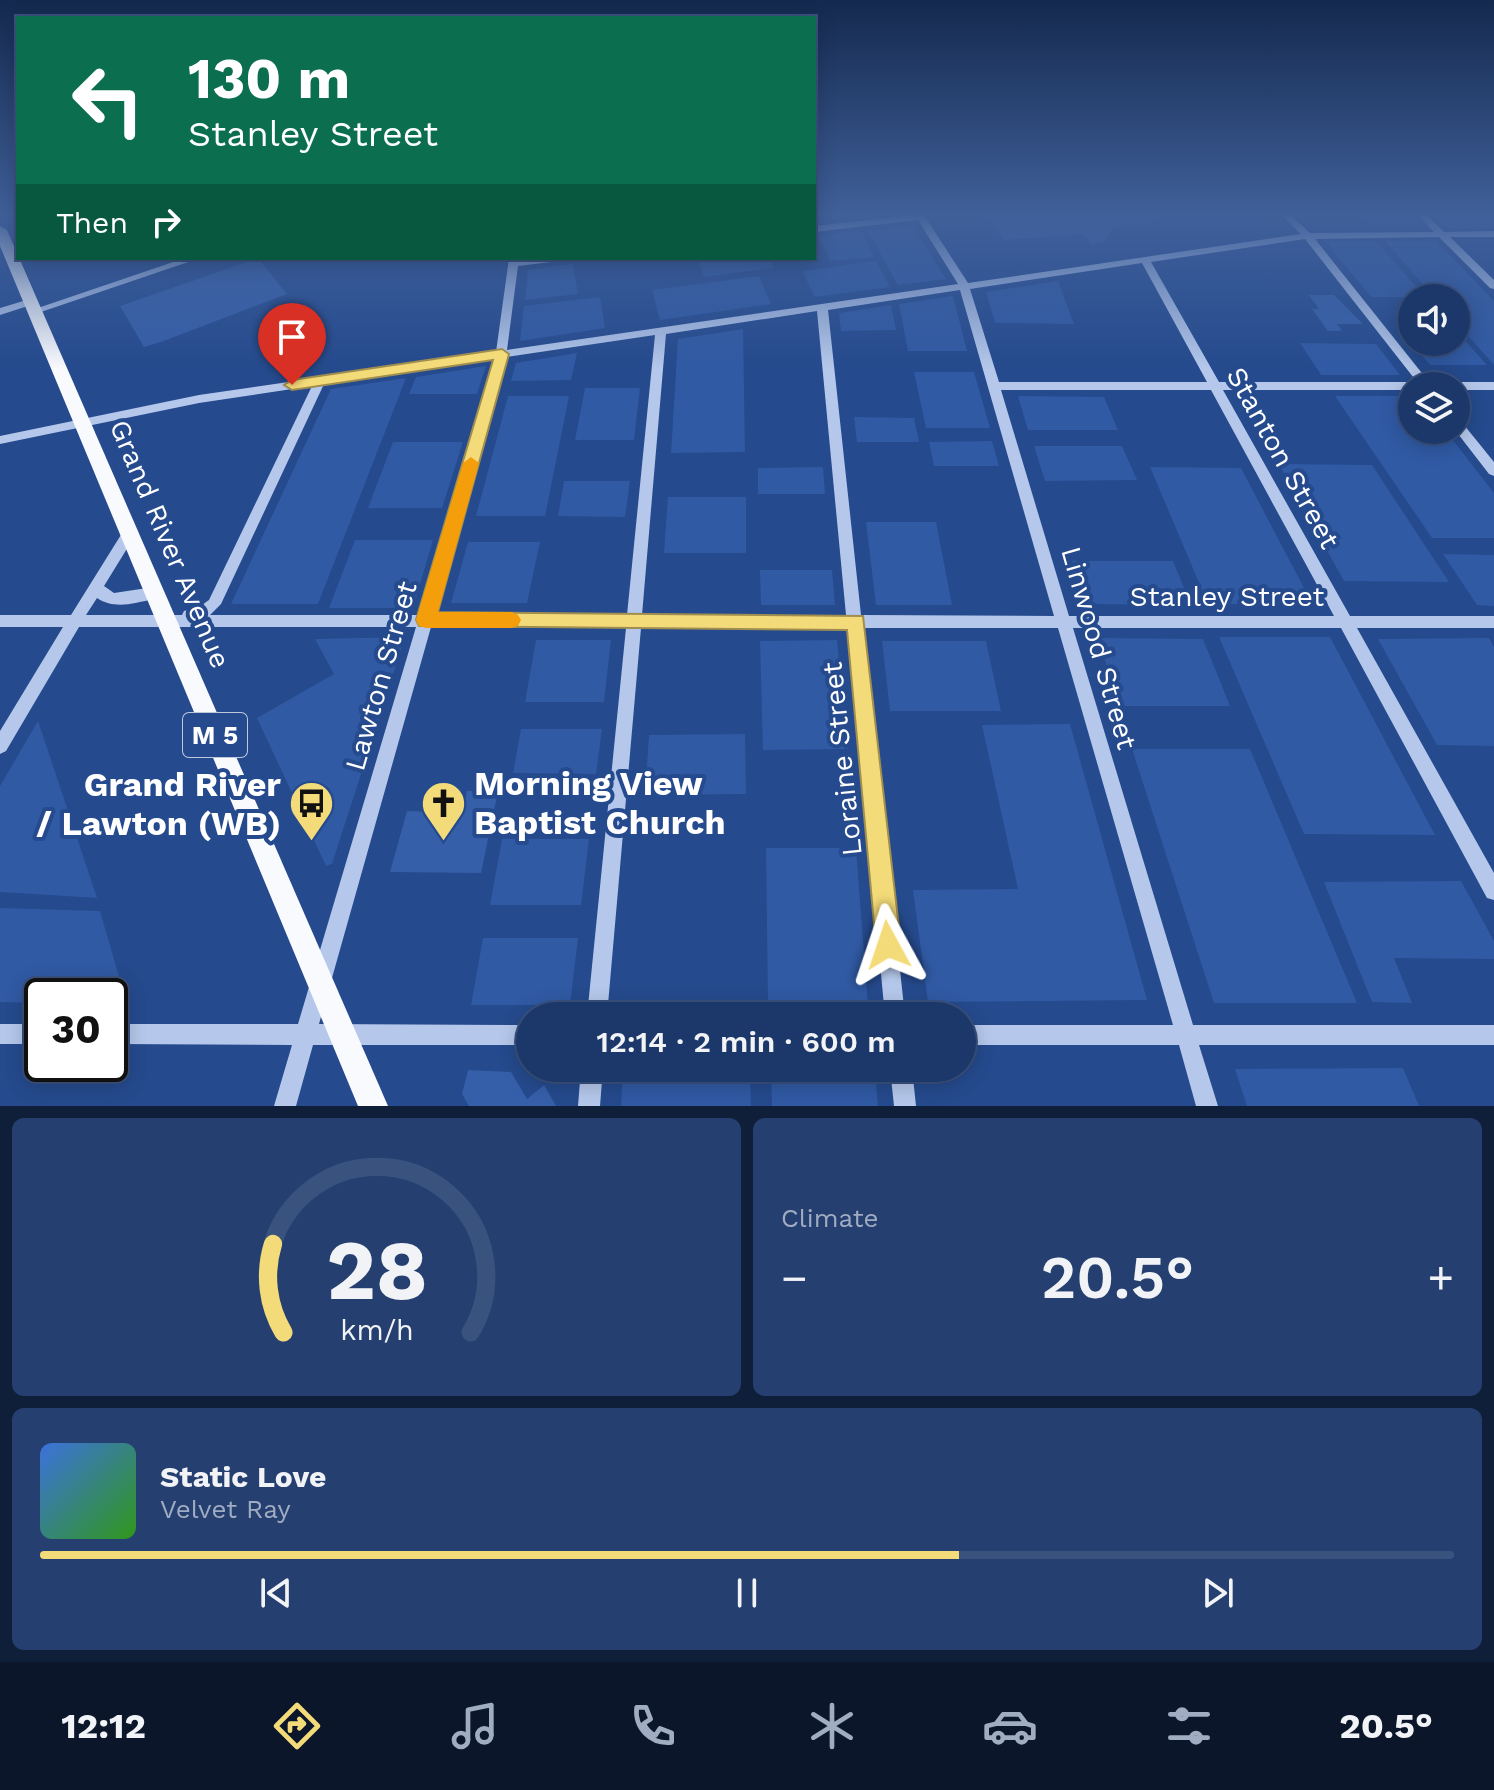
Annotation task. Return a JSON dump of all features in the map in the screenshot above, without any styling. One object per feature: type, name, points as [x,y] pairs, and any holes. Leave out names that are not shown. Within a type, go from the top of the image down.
[{"type":"main road","name":"Grand River Avenue","points":[[15,267],[373,1106]]},
{"type":"street","points":[[0,312],[32,306],[166,267]]},
{"type":"street","name":"Lawton Street","points":[[285,1106],[502,354],[513,267]]},
{"type":"street","name":"Linwood Street","points":[[953,267],[964,285],[1066,621],[1207,1106]]},
{"type":"street","points":[[0,440],[81,421],[320,381],[1092,267]]},
{"type":"street","name":"Stanton Street","points":[[1149,267],[1494,891]]},
{"type":"street","points":[[1330,267],[1415,372]]},
{"type":"street","points":[[1475,267],[1494,286]]},
{"type":"street","name":"Loraine Street","points":[[822,306],[894,1002]]},
{"type":"street","points":[[598,1002],[661,330]]},
{"type":"street","points":[[166,621],[203,612],[214,604],[320,381]]},
{"type":"street","points":[[993,386],[1398,386]]},
{"type":"street","points":[[1470,386],[1494,386]]},
{"type":"street","points":[[1470,441],[1494,471]]},
{"type":"street","points":[[0,746],[73,621],[129,534]]},
{"type":"street","points":[[96,586],[102,596],[111,600],[154,593]]},
{"type":"street","name":"Stanley Street","points":[[0,621],[1494,622]]},
{"type":"street","points":[[0,1034],[24,1034]]},
{"type":"street","points":[[128,1034],[516,1035]]},
{"type":"street","points":[[976,1035],[1494,1035]]},
{"type":"street","points":[[589,1106],[591,1082]]},
{"type":"street","points":[[902,1082],[905,1106]]},
{"type":"shaded area","points":[[573,267],[578,294],[525,300],[528,270]]},
{"type":"shaded area","points":[[700,267],[774,268],[704,277]]},
{"type":"shaded area","points":[[834,267],[879,267],[890,287],[815,297],[802,271]]},
{"type":"shaded area","points":[[888,267],[938,267],[946,279],[898,285]]},
{"type":"shaded area","points":[[1346,267],[1398,267],[1414,284],[1398,284],[1398,297],[1371,297]]},
{"type":"shaded area","points":[[1407,267],[1461,267],[1494,301],[1494,365],[1470,338],[1470,284],[1423,284]]},
{"type":"shaded area","points":[[759,276],[771,304],[660,320],[652,290]]},
{"type":"shaded area","points":[[1058,281],[1074,324],[995,323],[986,292]]},
{"type":"shaded area","points":[[953,296],[967,351],[908,351],[899,304]]},
{"type":"shaded area","points":[[600,297],[605,328],[520,341],[524,306]]},
{"type":"shaded area","points":[[891,305],[896,330],[841,331],[839,313]]},
{"type":"shaded area","points":[[743,329],[745,452],[671,453],[678,339]]},
{"type":"shaded area","points":[[1300,343],[1376,344],[1398,372],[1398,375],[1321,375]]},
{"type":"shaded area","points":[[1470,346],[1487,365],[1430,365],[1422,356],[1470,356]]},
{"type":"shaded area","points":[[577,353],[571,380],[511,381],[516,363]]},
{"type":"shaded area","points":[[486,366],[477,394],[409,394],[416,377]]},
{"type":"shaded area","points":[[914,372],[974,372],[990,428],[926,428]]},
{"type":"shaded area","points":[[406,378],[318,604],[231,604],[331,389]]},
{"type":"shaded area","points":[[585,388],[640,388],[634,440],[575,440]]},
{"type":"shaded area","points":[[508,396],[569,396],[545,516],[476,516]]},
{"type":"shaded area","points":[[1018,396],[1104,397],[1118,430],[1028,430]]},
{"type":"shaded area","points":[[1335,396],[1398,396],[1398,444],[1456,444],[1494,493],[1494,538],[1432,538]]},
{"type":"shaded area","points":[[854,417],[914,418],[919,442],[857,442]]},
{"type":"shaded area","points":[[992,441],[999,466],[934,466],[929,442]]},
{"type":"shaded area","points":[[393,442],[463,442],[442,508],[368,508]]},
{"type":"shaded area","points":[[1034,446],[1122,446],[1137,480],[1045,481]]},
{"type":"shaded area","points":[[1279,464],[1372,465],[1449,582],[1344,581]]},
{"type":"shaded area","points":[[823,467],[825,494],[758,494],[758,468]]},
{"type":"shaded area","points":[[1150,467],[1241,468],[1313,605],[1208,604]]},
{"type":"shaded area","points":[[564,481],[630,481],[625,517],[558,516]]},
{"type":"shaded area","points":[[668,497],[746,497],[746,553],[664,553]]},
{"type":"shaded area","points":[[866,522],[936,522],[952,605],[876,605]]},
{"type":"shaded area","points":[[355,540],[433,540],[413,608],[329,608]]},
{"type":"shaded area","points":[[468,542],[540,542],[527,603],[451,603]]},
{"type":"shaded area","points":[[1443,554],[1494,555],[1494,606],[1477,605]]},
{"type":"shaded area","points":[[1072,561],[1173,561],[1191,605],[1086,604]]},
{"type":"shaded area","points":[[760,570],[832,570],[835,605],[761,605]]},
{"type":"shaded area","points":[[405,637],[332,864],[326,866],[257,718],[334,674],[315,639]]},
{"type":"shaded area","points":[[1219,637],[1330,637],[1435,835],[1304,834]]},
{"type":"shaded area","points":[[1098,638],[1203,639],[1230,706],[1119,706]]},
{"type":"shaded area","points":[[1489,638],[1494,647],[1494,746],[1437,745],[1378,639]]},
{"type":"shaded area","points":[[536,640],[611,640],[604,702],[525,702]]},
{"type":"shaded area","points":[[837,640],[848,749],[763,750],[760,641]]},
{"type":"shaded area","points":[[882,641],[986,641],[1001,711],[890,711]]},
{"type":"shaded area","points":[[38,721],[97,898],[0,892],[0,786]]},
{"type":"shaded area","points":[[1070,724],[1147,1000],[928,1002],[913,890],[1018,889],[982,725]]},
{"type":"shaded area","points":[[521,729],[602,729],[596,774],[513,773]]},
{"type":"shaded area","points":[[745,734],[746,794],[645,795],[649,735]]},
{"type":"shaded area","points":[[1132,749],[1250,749],[1357,1003],[1214,1003]]},
{"type":"shaded area","points":[[502,839],[589,839],[581,905],[490,905]]},
{"type":"shaded area","points":[[766,848],[856,848],[868,1002],[768,1002]]},
{"type":"shaded area","points":[[1461,881],[1494,941],[1494,959],[1394,958],[1412,1003],[1372,1002],[1324,882]]},
{"type":"shaded area","points":[[0,908],[100,911],[119,978],[24,978],[24,1003],[0,1002]]},
{"type":"shaded area","points":[[483,938],[578,938],[570,1002],[471,1005]]},
{"type":"shaded area","points":[[1403,1068],[1419,1106],[1247,1106],[1235,1069]]},
{"type":"shaded area","points":[[622,1082],[750,1082],[751,1106],[621,1106]]},
{"type":"shaded area","points":[[771,1082],[876,1082],[878,1106],[772,1106]]},
{"type":"building","points":[[233,267],[265,267],[287,294],[144,347],[120,306]]},
{"type":"building","points":[[1309,295],[1334,295],[1363,324],[1337,324],[1342,331],[1328,331],[1312,309],[1319,309]]},
{"type":"building","name":"Morning View Baptist Church","points":[[467,791],[498,791],[481,873],[390,872],[407,811],[462,813]]},
{"type":"building","points":[[468,1070],[511,1072],[527,1099],[544,1085],[556,1106],[469,1106],[462,1094]]},
{"type":"slow traffic","points":[[471,463],[426,620],[512,620]]},
{"type":"place","name":"Morning View Baptist Church","points":[[443,842]]},
{"type":"place","name":"Grand River / Lawton (WB)","points":[[312,843]]},
{"type":"route","points":[[292,385],[502,354],[426,620],[856,622],[888,945]]}]
